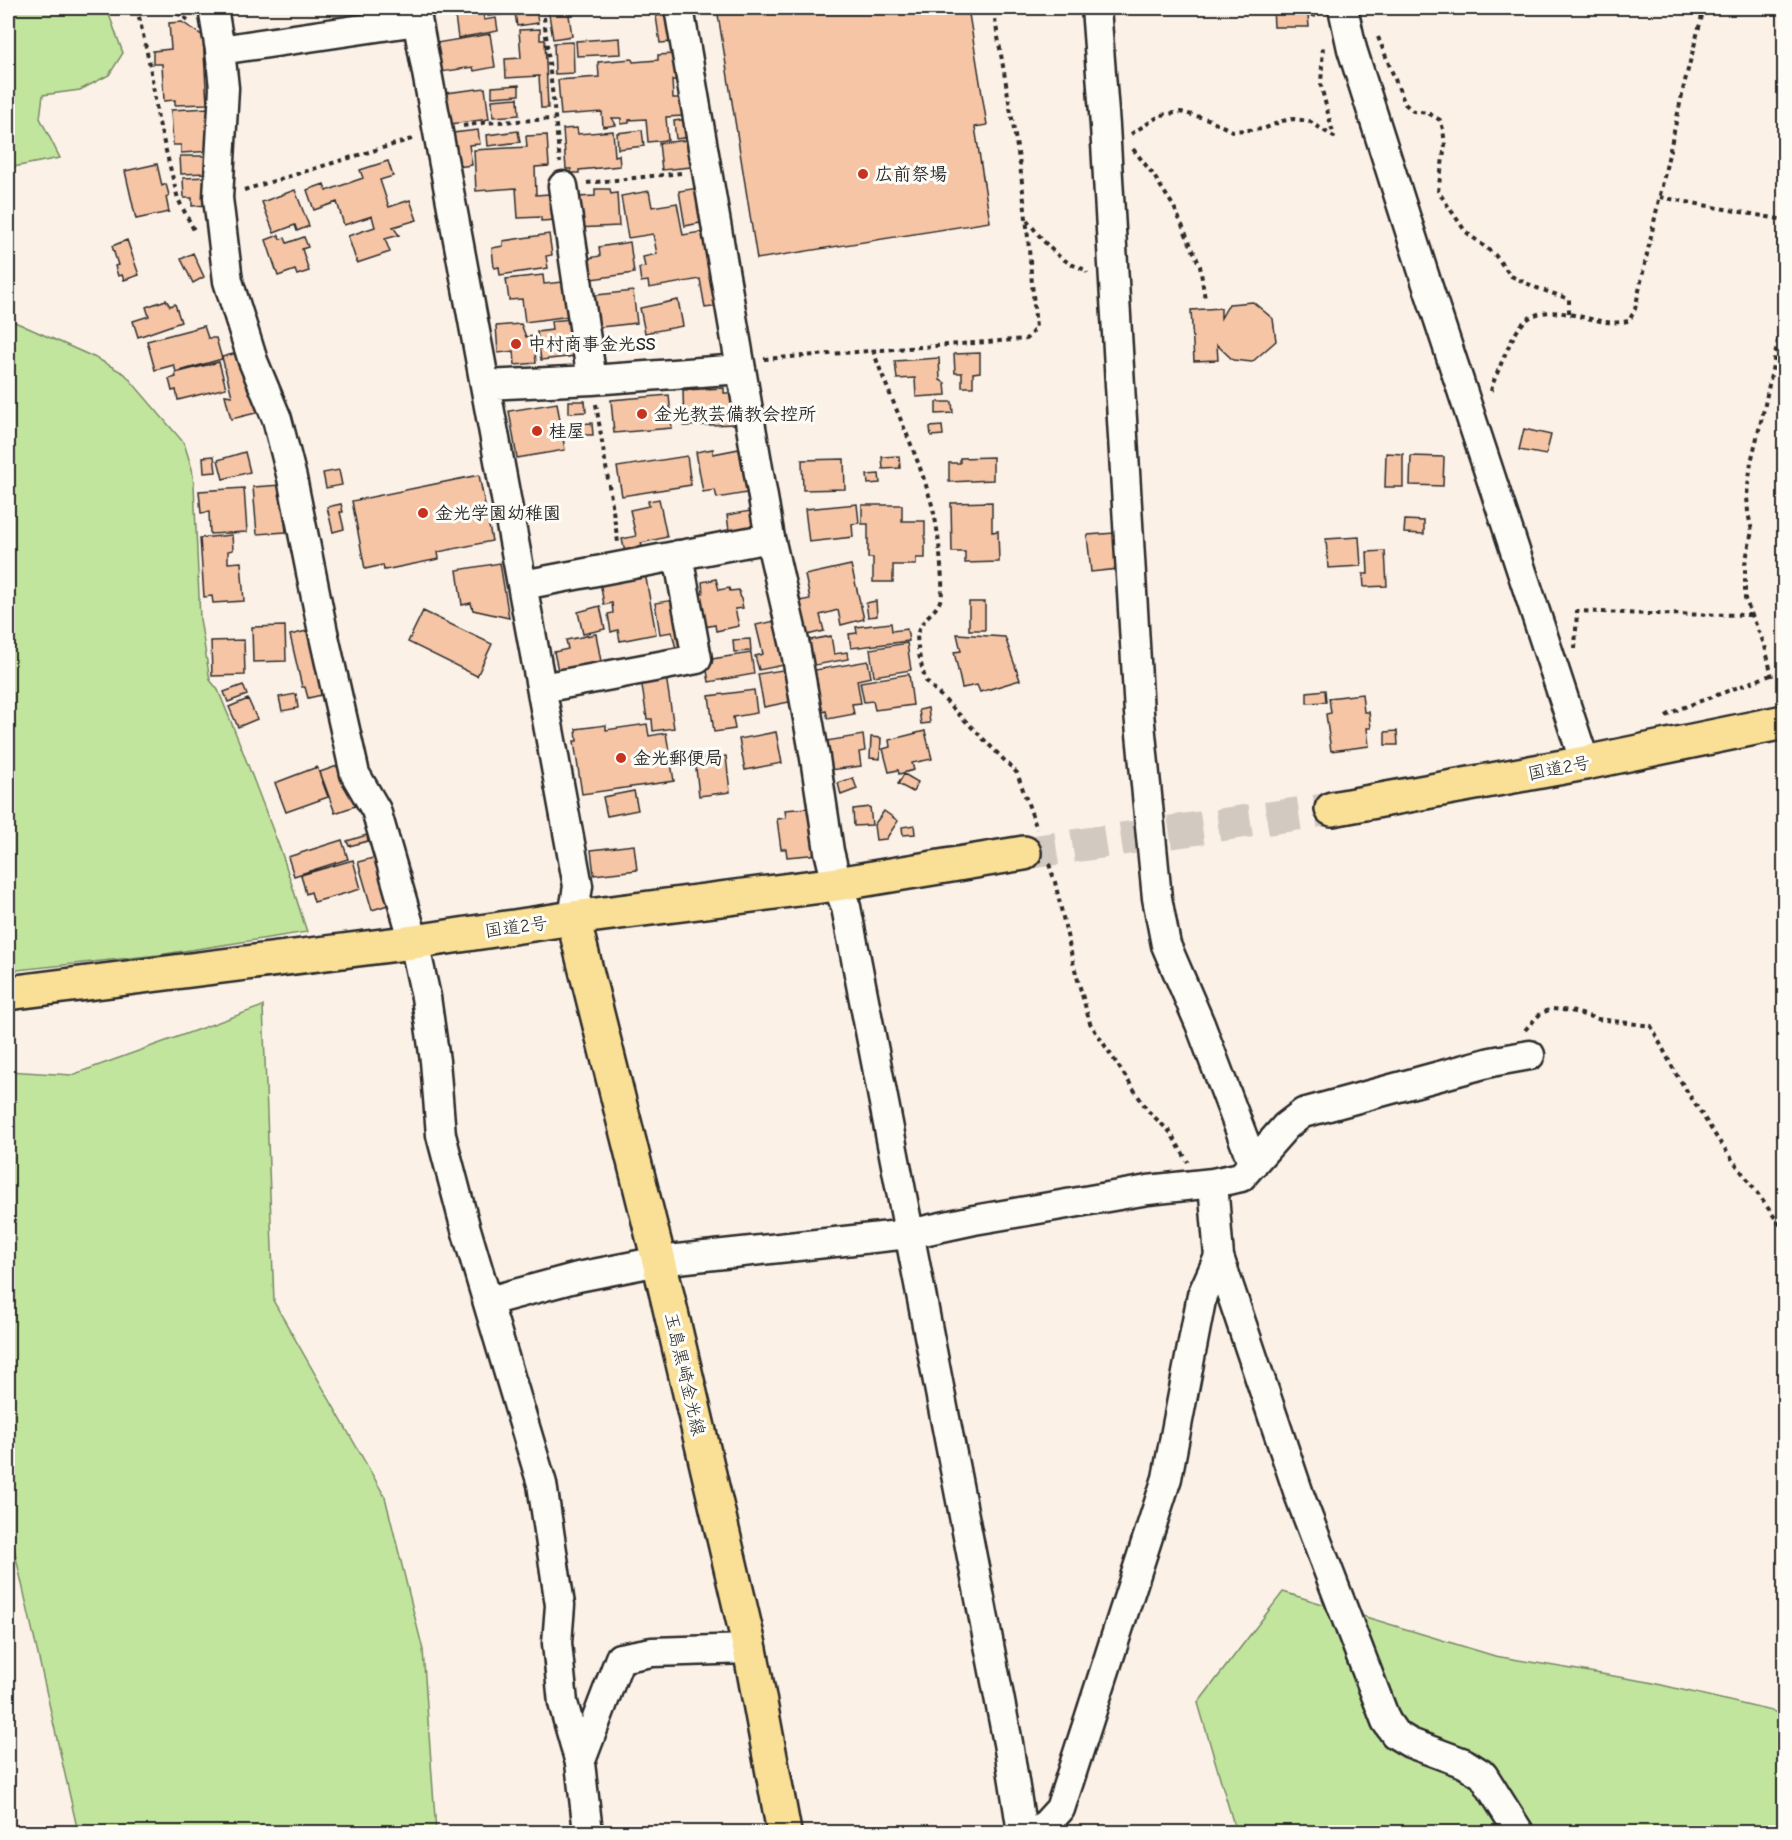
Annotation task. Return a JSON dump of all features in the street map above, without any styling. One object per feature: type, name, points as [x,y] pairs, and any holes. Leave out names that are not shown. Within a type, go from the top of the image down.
[{"type":"main road","name":"国道2号","points":[[1332,809],[1585,763],[1785,722]]},
{"type":"main road","name":"国道2号","points":[[8,993],[414,942],[573,918],[837,884],[1036,847]]},
{"type":"main road","name":"玉島黒崎金光線","points":[[573,918],[659,1261],[750,1649],[784,1833]]},
{"type":"street","points":[[213,8],[224,88],[218,198],[228,281],[253,361],[277,419],[292,478],[355,774],[376,810],[414,942],[431,1029],[441,1135],[465,1226],[542,1484],[560,1605],[557,1643],[562,1703],[580,1763],[588,1833]]},
{"type":"street","points":[[679,8],[770,538],[795,646],[829,851],[837,884],[846,907],[1008,1743],[1022,1833]]},
{"type":"street","points":[[1096,8],[1113,136],[1138,701],[1157,898],[1166,945],[1200,1024],[1253,1164]]},
{"type":"street","points":[[1343,8],[1352,49],[1425,279],[1585,763]]},
{"type":"street","points":[[220,50],[416,14],[578,886],[573,918]]},
{"type":"street","points":[[562,186],[592,380]]},
{"type":"street","points":[[486,385],[592,380],[740,365]]},
{"type":"street","points":[[523,585],[770,538]]},
{"type":"street","points":[[542,688],[697,659],[678,555]]},
{"type":"street","points":[[489,1301],[578,1277],[659,1261],[909,1234],[985,1218],[1148,1190],[1205,1184],[1241,1177],[1286,1126],[1303,1113],[1491,1062],[1527,1043]]},
{"type":"street","points":[[1205,1184],[1219,1257],[1300,1497],[1386,1721],[1395,1734],[1410,1743],[1464,1763],[1483,1775],[1519,1833]]},
{"type":"street","points":[[1039,1833],[1060,1809],[1167,1478],[1203,1295],[1219,1257]]},
{"type":"street","points":[[580,1763],[620,1658],[652,1652],[750,1649]]},
{"type":"path","points":[[137,8],[150,66],[158,119],[178,199],[198,238]]},
{"type":"path","points":[[543,8],[562,186],[706,170]]},
{"type":"path","points":[[740,365],[873,350],[1026,339],[1036,328],[1020,165],[993,8]]},
{"type":"path","points":[[1490,395],[1493,383],[1519,328],[1530,316],[1541,313],[1569,313],[1608,323],[1629,321],[1635,309],[1685,81],[1704,8]]},
{"type":"path","points":[[1374,27],[1405,104],[1413,111],[1428,112],[1440,120],[1445,145],[1438,191],[1446,204],[1465,231],[1495,255],[1511,276],[1569,299],[1569,313]]},
{"type":"path","points":[[1113,136],[1131,134],[1161,115],[1181,112],[1208,119],[1232,131],[1263,129],[1293,119],[1309,121],[1334,137],[1321,86],[1323,43]]},
{"type":"path","points":[[218,198],[438,131],[482,123],[554,119]]},
{"type":"path","points":[[1113,136],[1152,172],[1174,207],[1200,266],[1205,299]]},
{"type":"path","points":[[1660,197],[1785,220]]},
{"type":"path","points":[[1026,220],[1055,254],[1072,265],[1086,270],[1088,276]]},
{"type":"path","points":[[1663,718],[1679,709],[1772,676],[1765,646],[1745,599],[1745,564],[1752,531],[1747,495],[1750,462],[1779,336],[1785,324]]},
{"type":"path","points":[[873,350],[930,496],[939,551],[943,596],[917,634],[922,671],[926,681],[1017,773],[1036,847],[1055,882],[1089,1023],[1148,1111],[1170,1132],[1205,1184]]},
{"type":"path","points":[[592,380],[621,565]]},
{"type":"path","points":[[1575,657],[1578,611],[1752,615]]},
{"type":"path","points":[[1527,1043],[1541,1013],[1552,1009],[1571,1011],[1598,1019],[1651,1026],[1676,1074],[1719,1141],[1785,1230]]},
{"type":"green space","points":[[8,8],[105,8],[123,53],[109,75],[80,90],[43,95],[40,118],[60,158],[8,168]]},
{"type":"green space","points":[[8,319],[98,359],[125,374],[184,443],[194,485],[200,619],[210,680],[218,690],[238,739],[282,854],[307,932],[158,955],[8,971]]},
{"type":"green space","points":[[263,1006],[274,1302],[385,1497],[423,1650],[436,1832],[78,1832],[8,1522],[8,1071],[72,1075]]},
{"type":"green space","points":[[1283,1592],[1495,1656],[1649,1682],[1784,1714],[1784,1832],[1236,1832],[1198,1703]]},
{"type":"building","points":[[487,8],[536,8],[538,23],[517,26],[515,13],[488,16]]},
{"type":"building","points":[[548,8],[568,8],[572,36],[553,39]]},
{"type":"building","name":"広前祭場","points":[[717,8],[968,8],[987,125],[975,127],[990,222],[757,259]]},
{"type":"building","points":[[1273,8],[1315,8],[1315,17],[1308,15],[1309,27],[1274,27]]},
{"type":"building","points":[[483,12],[484,20],[496,18],[498,31],[458,38],[455,16]]},
{"type":"building","points":[[669,14],[673,42],[660,43],[656,16]]},
{"type":"building","points":[[182,22],[203,36],[207,104],[175,105],[175,100],[164,101],[162,64],[153,64],[153,51],[171,49],[169,23]]},
{"type":"building","points":[[540,29],[540,40],[545,40],[548,108],[541,108],[539,76],[506,78],[505,59],[521,58],[519,30]]},
{"type":"building","points":[[490,34],[495,67],[474,71],[473,67],[441,72],[436,43]]},
{"type":"building","points":[[620,38],[621,54],[577,56],[576,41]]},
{"type":"building","points":[[573,42],[574,73],[555,74],[554,43]]},
{"type":"building","points":[[674,54],[676,80],[672,80],[673,98],[682,98],[683,116],[666,117],[668,140],[648,142],[646,119],[629,120],[629,123],[621,124],[621,118],[612,118],[616,125],[603,127],[602,112],[561,115],[558,80],[599,77],[598,62],[632,59],[633,62],[658,60],[658,55]]},
{"type":"building","points":[[519,85],[519,95],[492,97],[492,87]]},
{"type":"building","points":[[485,88],[489,119],[450,124],[446,93]]},
{"type":"building","points":[[518,98],[519,115],[493,117],[492,100]]},
{"type":"building","points":[[210,108],[212,151],[181,153],[181,145],[173,145],[171,110]]},
{"type":"building","points":[[688,119],[690,137],[676,139],[674,121]]},
{"type":"building","points":[[577,128],[578,134],[613,131],[615,156],[619,155],[620,166],[579,170],[579,173],[571,173],[571,169],[566,169],[563,129]]},
{"type":"building","points":[[478,130],[480,144],[469,145],[472,165],[457,167],[453,133]]},
{"type":"building","points":[[642,130],[644,146],[618,149],[617,133]]},
{"type":"building","points":[[518,131],[520,142],[488,146],[487,135]]},
{"type":"building","points":[[547,135],[549,166],[535,167],[536,195],[549,194],[548,184],[553,183],[556,220],[541,221],[541,217],[518,218],[516,188],[476,191],[474,150],[527,147],[526,136]]},
{"type":"building","points":[[689,140],[691,167],[662,170],[659,143]]},
{"type":"building","points":[[180,156],[206,156],[207,173],[181,174]]},
{"type":"building","points":[[388,161],[393,176],[380,180],[389,207],[410,200],[417,220],[393,227],[399,235],[385,239],[390,252],[357,263],[348,236],[375,227],[372,216],[344,225],[337,202],[314,210],[307,190],[324,184],[326,191],[363,178],[360,170]]},
{"type":"building","points":[[157,164],[162,186],[166,184],[169,195],[166,197],[169,212],[136,219],[125,171]]},
{"type":"building","points":[[208,177],[210,205],[192,206],[192,198],[184,198],[183,178]]},
{"type":"building","points":[[698,188],[705,227],[701,227],[700,223],[685,226],[679,191]]},
{"type":"building","points":[[595,189],[610,189],[611,194],[617,193],[619,226],[575,228],[577,197],[595,196]]},
{"type":"building","points":[[295,190],[309,226],[297,231],[295,225],[274,233],[262,202]]},
{"type":"building","points":[[649,191],[652,207],[677,203],[683,235],[707,231],[720,306],[705,308],[700,279],[649,288],[648,281],[641,282],[639,268],[645,267],[643,257],[657,254],[653,234],[628,238],[621,196]]},
{"type":"building","points":[[549,234],[552,255],[546,256],[548,268],[500,275],[499,267],[494,268],[492,248],[503,246],[503,241]]},
{"type":"building","points":[[279,235],[280,239],[285,238],[287,243],[304,237],[308,247],[302,249],[309,271],[297,275],[295,270],[278,276],[266,240]]},
{"type":"building","points":[[127,240],[139,275],[124,280],[122,275],[118,276],[115,266],[118,265],[112,246]]},
{"type":"building","points":[[630,242],[634,273],[592,279],[589,258],[600,256],[599,247]]},
{"type":"building","points":[[193,253],[204,277],[193,283],[181,259]]},
{"type":"building","points":[[543,275],[544,284],[563,282],[570,316],[525,322],[522,299],[509,300],[506,279]]},
{"type":"building","points":[[633,291],[637,323],[592,328],[588,296]]},
{"type":"building","points":[[166,300],[170,306],[175,304],[181,322],[138,337],[133,321],[149,316],[146,307]]},
{"type":"building","points":[[678,300],[683,326],[645,333],[640,308]]},
{"type":"building","points":[[1253,302],[1273,319],[1276,341],[1252,362],[1233,360],[1217,345],[1218,360],[1194,361],[1191,310],[1221,308],[1221,318],[1229,304]]},
{"type":"building","points":[[571,319],[576,356],[541,360],[537,332],[552,330],[551,321]]},
{"type":"building","name":"中村商事金光SS","points":[[521,324],[526,337],[534,336],[536,363],[515,365],[514,351],[498,353],[496,326]]},
{"type":"building","points":[[204,326],[208,338],[216,338],[222,359],[176,372],[174,365],[155,370],[147,341]]},
{"type":"building","points":[[244,351],[260,412],[231,419],[225,395],[232,396],[222,357]]},
{"type":"building","points":[[980,353],[980,372],[973,373],[973,387],[962,387],[962,373],[955,373],[954,354]]},
{"type":"building","points":[[939,358],[940,380],[945,383],[946,395],[916,397],[915,378],[897,379],[895,361]]},
{"type":"building","points":[[219,362],[226,388],[178,400],[176,390],[172,391],[169,379],[176,377],[175,373]]},
{"type":"building","points":[[724,388],[724,393],[734,393],[735,424],[684,426],[683,390]]},
{"type":"building","name":"金光教芸備教会控所","points":[[669,395],[672,428],[614,433],[611,400]]},
{"type":"building","points":[[569,401],[585,401],[586,412],[569,413]]},
{"type":"building","points":[[936,402],[952,402],[953,413],[936,414]]},
{"type":"building","name":"桂屋","points":[[557,403],[565,450],[517,458],[509,411]]},
{"type":"building","points":[[592,423],[593,435],[577,435],[576,424]]},
{"type":"building","points":[[942,426],[943,435],[931,436],[930,427]]},
{"type":"building","points":[[1524,429],[1551,435],[1546,455],[1519,450]]},
{"type":"building","points":[[713,449],[713,454],[739,449],[747,493],[717,498],[715,490],[703,492],[696,452]]},
{"type":"building","points":[[245,452],[250,472],[223,479],[218,460]]},
{"type":"building","points":[[1386,453],[1403,454],[1403,487],[1385,487]]},
{"type":"building","points":[[214,456],[216,472],[204,473],[203,457]]},
{"type":"building","points":[[687,456],[691,485],[622,496],[617,467]]},
{"type":"building","points":[[899,456],[900,468],[883,469],[882,457]]},
{"type":"building","points":[[1411,456],[1444,457],[1443,486],[1410,485]]},
{"type":"building","points":[[993,457],[993,480],[949,482],[949,463],[960,463],[960,458]]},
{"type":"building","points":[[844,459],[845,489],[803,490],[802,460]]},
{"type":"building","points":[[339,470],[342,485],[326,488],[323,473]]},
{"type":"building","points":[[879,474],[880,483],[868,484],[867,475]]},
{"type":"building","points":[[479,475],[492,541],[438,552],[439,559],[384,570],[383,565],[365,569],[352,501]]},
{"type":"building","points":[[281,485],[286,532],[257,534],[253,487]]},
{"type":"building","points":[[244,488],[247,532],[210,534],[209,512],[201,513],[199,491]]},
{"type":"building","points":[[659,499],[667,537],[641,543],[644,554],[626,557],[622,539],[636,536],[630,510],[649,506],[648,501]]},
{"type":"building","points":[[992,502],[992,532],[998,531],[999,562],[965,563],[965,552],[952,552],[951,503]]},
{"type":"building","points":[[341,504],[343,512],[340,512],[344,529],[333,532],[327,507]]},
{"type":"building","points":[[857,504],[859,523],[852,524],[853,537],[809,542],[805,509]]},
{"type":"building","points":[[862,505],[902,505],[902,521],[925,521],[925,558],[916,558],[916,565],[893,565],[893,582],[873,582],[873,558],[868,558],[868,524],[862,524]]},
{"type":"building","points":[[756,510],[760,534],[730,538],[727,515]]},
{"type":"building","points":[[1405,520],[1424,521],[1424,534],[1404,533]]},
{"type":"building","points":[[1115,533],[1118,569],[1091,572],[1087,535]]},
{"type":"building","points":[[232,535],[233,550],[228,551],[228,563],[241,562],[244,601],[213,603],[212,596],[204,597],[200,538]]},
{"type":"building","points":[[1359,537],[1361,566],[1328,568],[1326,539]]},
{"type":"building","points":[[1385,551],[1387,586],[1364,587],[1363,574],[1368,574],[1367,552]]},
{"type":"building","points":[[500,563],[509,618],[473,610],[471,603],[462,605],[457,570]]},
{"type":"building","points":[[851,565],[864,619],[841,625],[838,610],[820,615],[824,631],[807,635],[799,601],[810,599],[805,575]]},
{"type":"building","points":[[645,573],[656,634],[620,641],[618,630],[611,632],[608,614],[613,613],[612,603],[604,605],[600,581]]},
{"type":"building","points":[[716,579],[719,590],[729,588],[730,591],[739,590],[743,608],[735,609],[739,626],[716,631],[715,625],[700,628],[694,595],[703,593],[702,582]]},
{"type":"building","points":[[680,599],[689,646],[676,649],[672,632],[660,634],[655,603]]},
{"type":"building","points":[[876,601],[877,616],[868,617],[866,603]]},
{"type":"building","points":[[969,602],[985,602],[985,630],[969,630]]},
{"type":"building","points":[[600,606],[605,629],[583,634],[578,612]]},
{"type":"building","points":[[423,611],[492,644],[477,676],[408,642]]},
{"type":"building","points":[[775,621],[789,664],[759,670],[755,656],[763,654],[756,625]]},
{"type":"building","points":[[891,623],[892,631],[907,629],[909,641],[851,648],[849,634],[857,633],[856,627]]},
{"type":"building","points":[[285,626],[286,661],[253,662],[252,627]]},
{"type":"building","points":[[311,630],[326,694],[308,698],[305,687],[302,687],[290,635]]},
{"type":"building","points":[[596,634],[602,667],[559,675],[554,652],[568,649],[566,640]]},
{"type":"building","points":[[957,634],[1005,637],[1020,680],[980,692],[977,685],[962,688],[954,652],[961,651]]},
{"type":"building","points":[[831,636],[834,654],[847,652],[848,659],[810,666],[805,641]]},
{"type":"building","points":[[750,639],[751,651],[734,652],[733,640]]},
{"type":"building","points":[[244,640],[245,675],[212,676],[211,641]]},
{"type":"building","points":[[907,643],[911,670],[874,676],[870,649]]},
{"type":"building","points":[[751,653],[754,674],[709,682],[705,660]]},
{"type":"building","points":[[868,661],[871,677],[857,680],[861,703],[852,704],[854,714],[828,719],[826,711],[822,712],[815,670]]},
{"type":"building","points":[[788,669],[794,701],[764,707],[758,674]]},
{"type":"building","points":[[909,674],[913,705],[875,710],[873,701],[864,702],[860,682]]},
{"type":"building","points":[[666,676],[674,728],[653,731],[652,719],[647,719],[641,679]]},
{"type":"building","points":[[243,685],[247,695],[228,702],[224,692]]},
{"type":"building","points":[[754,690],[757,713],[733,717],[735,729],[714,732],[709,696]]},
{"type":"building","points":[[1325,690],[1326,702],[1307,703],[1307,692]]},
{"type":"building","points":[[296,694],[298,708],[282,711],[279,697]]},
{"type":"building","points":[[1362,694],[1364,712],[1369,712],[1371,728],[1367,728],[1369,746],[1331,751],[1326,714],[1331,713],[1329,698]]},
{"type":"building","points":[[248,699],[257,719],[238,727],[229,707]]},
{"type":"building","points":[[928,708],[930,723],[921,724],[919,710]]},
{"type":"building","points":[[647,724],[649,736],[666,733],[674,781],[582,794],[574,741],[577,741],[576,729],[606,725],[606,730]]},
{"type":"building","points":[[925,731],[932,759],[912,763],[914,770],[899,774],[898,770],[889,772],[883,749],[890,747],[889,740]]},
{"type":"building","points":[[1397,731],[1398,745],[1385,745],[1385,732]]},
{"type":"building","points":[[776,732],[782,763],[745,770],[739,739]]},
{"type":"building","points":[[863,735],[865,751],[859,752],[861,766],[830,770],[826,741]]},
{"type":"building","points":[[871,737],[881,738],[880,759],[870,758]]},
{"type":"building","points":[[726,756],[730,792],[699,796],[695,759]]},
{"type":"building","points":[[340,765],[355,806],[335,813],[320,772]]},
{"type":"building","points":[[317,767],[328,797],[286,812],[275,783]]},
{"type":"building","points":[[904,774],[918,782],[913,792],[898,784]]},
{"type":"building","points":[[853,778],[857,789],[841,795],[838,783]]},
{"type":"building","points":[[634,791],[638,810],[607,816],[603,797]]},
{"type":"building","points":[[870,807],[872,825],[854,826],[853,809]]},
{"type":"building","points":[[808,808],[812,840],[819,839],[820,854],[787,857],[786,849],[781,849],[777,819],[786,818],[785,810]]},
{"type":"building","points":[[884,811],[898,821],[886,839],[876,840],[874,825]]},
{"type":"building","points":[[914,825],[915,834],[903,835],[902,827]]},
{"type":"building","points":[[367,835],[368,841],[349,846],[347,841]]},
{"type":"building","points":[[342,840],[348,859],[294,876],[288,857]]},
{"type":"building","points":[[634,845],[637,870],[594,875],[591,850]]},
{"type":"building","points":[[377,857],[391,904],[372,910],[358,862]]},
{"type":"building","points":[[353,860],[361,889],[314,902],[311,892],[306,894],[301,875]]},
{"type":"tunnel","points":[[1024,853],[1332,809]]},
{"type":"place","name":"広前祭場","points":[[863,174]]},
{"type":"place","name":"中村商事金光SS","points":[[516,344]]},
{"type":"place","name":"金光教芸備教会控所","points":[[642,414]]},
{"type":"place","name":"桂屋","points":[[537,431]]},
{"type":"place","name":"金光学園幼稚園","points":[[423,513]]},
{"type":"place","name":"金光郵便局","points":[[621,758]]}]
